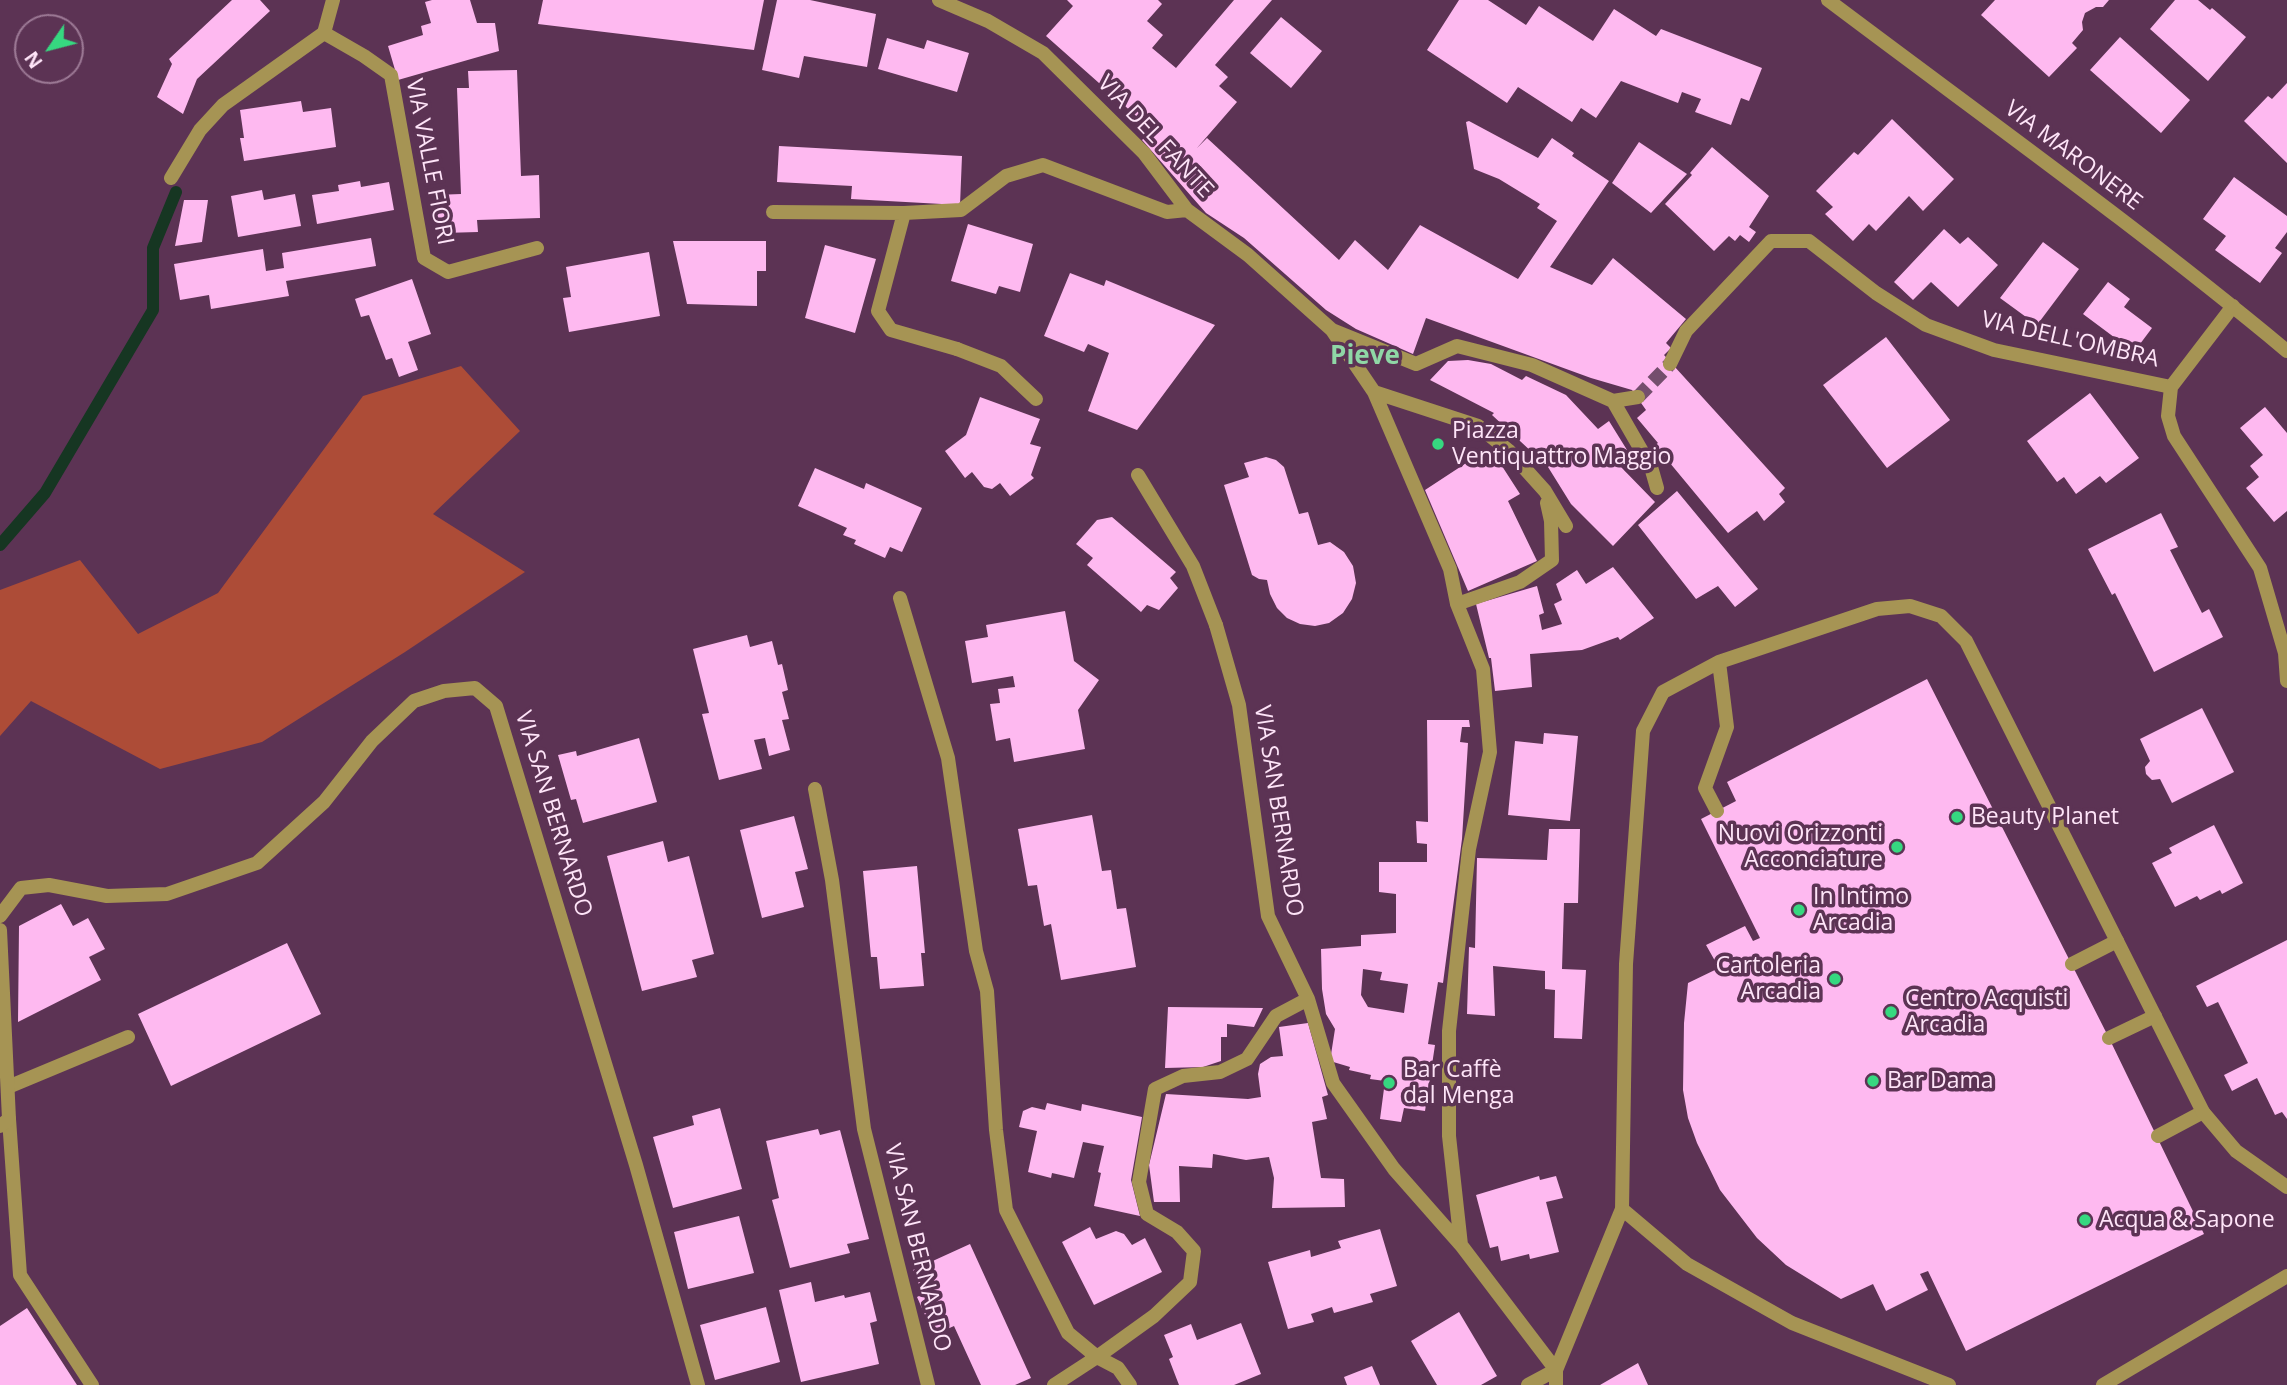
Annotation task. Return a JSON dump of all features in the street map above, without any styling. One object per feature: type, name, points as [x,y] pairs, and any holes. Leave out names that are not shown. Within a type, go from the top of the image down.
[{"type":"street","points":[[171,178],[200,130],[223,105],[324,33],[333,0]]},
{"type":"street","name":"VIA DEL FANTE","points":[[939,0],[988,21],[1043,53],[1144,153],[1187,210],[1248,255],[1332,330],[1374,391],[1450,569],[1457,604],[1483,669],[1490,752],[1469,849],[1449,1031],[1449,1136],[1461,1245]]},
{"type":"street","name":"VIA MARONERE","points":[[1828,0],[2233,306],[2287,351]]},
{"type":"street","name":"VIA VALLE FIORI","points":[[324,33],[391,75],[424,258],[448,272],[537,248]]},
{"type":"street","points":[[773,212],[904,213],[961,210],[1006,176],[1042,165],[1167,212],[1187,210]]},
{"type":"street","points":[[904,213],[878,311],[891,330],[957,349],[1001,366],[1036,399]]},
{"type":"street","name":"VIA DELL'OMBRA","points":[[1670,364],[1686,331],[1771,241],[1810,241],[1876,293],[1926,325],[1994,350],[2171,387]]},
{"type":"street","name":"VIA DELL'OMBRA","points":[[2233,306],[2171,387],[2168,416],[2174,436],[2260,568],[2286,653],[2287,681]]},
{"type":"street","points":[[1332,330],[1416,364],[1457,346],[1532,365],[1613,401],[1638,397]]},
{"type":"street","points":[[1374,391],[1478,426],[1509,451],[1545,491],[1566,526]]},
{"type":"street","points":[[1613,401],[1651,467],[1657,488]]},
{"type":"street","name":"VIA SAN BERNARDO","points":[[1138,475],[1193,566],[1216,625],[1239,705],[1268,916],[1308,999],[1333,1083],[1394,1169],[1461,1245],[1556,1377]]},
{"type":"street","points":[[1457,604],[1520,582],[1552,560],[1551,521],[1545,491]]},
{"type":"street","points":[[900,598],[948,758],[976,951],[988,991],[996,1130],[1006,1210],[1068,1333],[1097,1357],[1118,1368],[1130,1385]]},
{"type":"street","points":[[1528,1385],[1556,1377],[1622,1209],[1626,964],[1643,731],[1663,692],[1719,662],[1877,609],[1910,606],[1941,616],[1966,640],[2203,1111],[2236,1151],[2287,1187]]},
{"type":"street","points":[[1717,811],[1705,788],[1727,727],[1719,662]]},
{"type":"street","name":"VIA SAN BERNARDO","points":[[0,916],[21,888],[49,885],[107,896],[167,894],[257,863],[324,802],[372,741],[415,701],[444,691],[475,688],[496,706],[632,1152],[698,1385]]},
{"type":"street","name":"VIA SAN BERNARDO","points":[[815,789],[832,880],[864,1129],[928,1385]]},
{"type":"street","points":[[0,930],[8,1087],[5,1122],[20,1275],[92,1385]]},
{"type":"street","points":[[2072,964],[2117,941]]},
{"type":"street","points":[[1054,1385],[1154,1316],[1190,1282],[1194,1251],[1177,1232],[1147,1214],[1139,1182],[1155,1089],[1183,1076],[1220,1072],[1247,1059],[1276,1016],[1308,999]]},
{"type":"street","points":[[2109,1038],[2155,1016]]},
{"type":"street","points":[[8,1087],[128,1037]]},
{"type":"street","points":[[2158,1136],[2203,1111]]},
{"type":"street","points":[[1622,1209],[1687,1264],[1792,1323],[1949,1385]]},
{"type":"street","points":[[2103,1385],[2287,1276]]},
{"type":"shaded area","points":[[461,366],[520,431],[433,514],[525,572],[262,742],[160,769],[31,701],[0,736],[0,590],[80,560],[138,634],[218,593],[363,396]]},
{"type":"building","points":[[232,0],[260,0],[270,11],[197,79],[183,114],[157,97],[172,64],[169,59]]},
{"type":"building","points":[[470,0],[477,23],[495,23],[499,51],[398,80],[388,46],[423,35],[421,26],[431,23],[425,2]]},
{"type":"building","points":[[543,0],[764,0],[754,50],[538,24]]},
{"type":"building","points":[[777,0],[810,0],[876,14],[867,67],[804,56],[799,78],[762,70]]},
{"type":"building","points":[[1067,0],[1158,0],[1162,4],[1147,21],[1163,35],[1152,48],[1176,68],[1234,0],[1272,0],[1215,65],[1228,77],[1219,86],[1237,102],[1197,148],[1207,138],[1339,260],[1355,240],[1388,270],[1420,225],[1518,279],[1557,221],[1537,208],[1540,204],[1499,179],[1474,169],[1466,122],[1469,121],[1538,158],[1552,138],[1574,153],[1572,156],[1609,181],[1550,267],[1592,285],[1613,258],[1686,319],[1666,343],[1671,348],[1664,355],[1785,488],[1779,494],[1785,502],[1764,521],[1757,511],[1728,533],[1655,445],[1658,443],[1637,418],[1646,410],[1632,390],[1591,378],[1426,318],[1413,354],[1356,329],[1326,310],[1244,238],[1206,213],[1142,140],[1152,130],[1046,36],[1073,6]]},
{"type":"building","points":[[1459,0],[1488,0],[1526,25],[1539,6],[1593,41],[1614,9],[1656,36],[1661,29],[1762,68],[1749,101],[1741,98],[1731,125],[1695,112],[1701,99],[1682,92],[1678,103],[1621,81],[1596,118],[1581,108],[1572,122],[1518,87],[1507,103],[1427,50]]},
{"type":"building","points":[[1995,0],[2109,0],[2103,7],[2096,7],[2085,13],[2083,30],[2072,43],[2077,48],[2049,77],[1981,15]]},
{"type":"building","points":[[2175,0],[2198,0],[2210,10],[2212,8],[2246,37],[2208,81],[2150,29]]},
{"type":"building","points":[[1281,17],[1322,51],[1291,88],[1250,53]]},
{"type":"building","points":[[2120,37],[2190,100],[2161,133],[2090,70]]},
{"type":"building","points":[[887,38],[924,49],[927,40],[969,53],[957,92],[878,69]]},
{"type":"building","points":[[517,70],[521,176],[539,175],[540,218],[477,220],[478,232],[443,233],[443,223],[436,223],[435,195],[461,194],[457,88],[469,88],[468,71]]},
{"type":"building","points":[[2287,83],[2287,163],[2244,121],[2268,96],[2272,99]]},
{"type":"building","points":[[301,101],[303,112],[331,108],[336,147],[244,161],[240,138],[244,138],[240,110]]},
{"type":"building","points":[[1892,119],[1954,179],[1923,211],[1909,196],[1876,231],[1869,224],[1853,241],[1825,214],[1833,207],[1816,191],[1854,152],[1858,155]]},
{"type":"building","points":[[1639,142],[1687,174],[1651,213],[1612,183]]},
{"type":"building","points":[[779,146],[962,156],[960,205],[851,199],[852,186],[777,182]]},
{"type":"building","points":[[1712,147],[1769,196],[1749,227],[1756,232],[1749,242],[1740,235],[1735,241],[1729,236],[1714,251],[1665,204],[1692,175],[1690,173]]},
{"type":"building","points":[[2234,177],[2287,216],[2287,232],[2275,248],[2282,253],[2260,283],[2215,250],[2226,236],[2203,219]]},
{"type":"building","points":[[360,181],[361,187],[389,182],[394,210],[317,224],[312,195],[339,191],[338,185]]},
{"type":"building","points":[[262,190],[264,200],[295,194],[301,226],[238,237],[231,196]]},
{"type":"building","points":[[184,200],[208,200],[202,242],[175,246]]},
{"type":"building","points":[[968,224],[1033,244],[1020,292],[999,286],[996,294],[951,281]]},
{"type":"building","points":[[1944,229],[1960,244],[1968,237],[1998,265],[1958,307],[1931,282],[1913,300],[1894,282]]},
{"type":"building","points":[[371,238],[376,266],[286,281],[289,296],[211,309],[209,295],[180,300],[174,264],[263,249],[266,271],[284,268],[282,253]]},
{"type":"building","points":[[673,241],[766,241],[766,271],[757,271],[757,306],[687,304]]},
{"type":"building","points":[[2043,242],[2079,269],[2037,325],[2000,298]]},
{"type":"building","points":[[825,245],[876,259],[855,333],[805,318]]},
{"type":"building","points":[[649,252],[660,316],[569,332],[563,298],[571,297],[566,267]]},
{"type":"building","points":[[1070,273],[1104,286],[1106,280],[1215,325],[1137,430],[1088,411],[1109,353],[1088,344],[1084,352],[1044,336]]},
{"type":"building","points":[[412,279],[431,334],[408,342],[418,370],[399,377],[392,358],[386,360],[369,315],[361,317],[355,299]]},
{"type":"building","points":[[2108,282],[2130,299],[2124,307],[2152,328],[2134,352],[2083,314]]},
{"type":"building","points":[[1886,337],[1950,420],[1887,468],[1823,385]]},
{"type":"building","points":[[1468,360],[1491,364],[1522,380],[1526,376],[1566,395],[1598,429],[1609,421],[1632,458],[1620,466],[1655,502],[1613,546],[1571,504],[1548,467],[1492,415],[1494,413],[1430,380],[1448,361]]},
{"type":"building","points":[[2090,393],[2139,458],[2106,483],[2100,476],[2076,494],[2064,477],[2057,482],[2027,441]]},
{"type":"building","points":[[980,397],[1040,419],[1030,444],[1041,447],[1031,475],[1034,478],[1010,496],[1000,483],[992,489],[984,487],[972,472],[965,478],[945,451],[966,435]]},
{"type":"building","points":[[2265,407],[2287,433],[2287,511],[2274,522],[2246,488],[2259,477],[2250,466],[2263,455],[2240,428]]},
{"type":"building","points":[[1486,450],[1500,463],[1520,494],[1508,501],[1537,561],[1468,591],[1425,490]]},
{"type":"building","points":[[1266,457],[1276,460],[1284,467],[1299,514],[1308,512],[1318,545],[1330,542],[1344,552],[1353,566],[1356,583],[1352,599],[1343,613],[1329,623],[1315,626],[1300,624],[1287,618],[1277,608],[1267,580],[1252,575],[1224,485],[1249,477],[1244,463]]},
{"type":"building","points":[[815,468],[864,489],[866,483],[922,508],[902,552],[890,547],[885,558],[854,544],[856,540],[843,535],[847,528],[798,506]]},
{"type":"building","points":[[1677,491],[1758,589],[1735,607],[1718,586],[1696,599],[1638,525]]},
{"type":"building","points":[[2161,513],[2178,547],[2170,550],[2202,613],[2209,609],[2223,637],[2154,672],[2115,593],[2112,595],[2088,549]]},
{"type":"building","points":[[1112,517],[1176,572],[1170,578],[1178,588],[1159,610],[1147,605],[1141,612],[1087,565],[1093,558],[1076,544],[1097,520]]},
{"type":"building","points":[[1613,567],[1654,618],[1620,640],[1618,637],[1582,650],[1530,654],[1532,687],[1495,691],[1491,658],[1476,604],[1537,586],[1544,613],[1539,615],[1542,630],[1562,624],[1554,604],[1562,600],[1556,584],[1577,570],[1586,584]]},
{"type":"building","points":[[1065,611],[1074,661],[1099,680],[1078,710],[1085,749],[1014,762],[1010,738],[996,741],[990,704],[1000,703],[998,689],[1015,687],[1013,676],[972,683],[965,641],[988,637],[986,625]]},
{"type":"building","points":[[747,635],[750,647],[772,641],[778,665],[782,664],[788,690],[782,692],[789,719],[782,720],[790,750],[769,756],[765,738],[754,740],[762,769],[719,780],[702,714],[709,713],[693,649]]},
{"type":"building","name":"Centro Acquisti Arcadia","points":[[1927,679],[2109,1038],[2204,1234],[1966,1351],[1928,1271],[1920,1274],[1928,1290],[1886,1311],[1873,1284],[1841,1299],[1786,1265],[1757,1238],[1720,1190],[1697,1143],[1688,1118],[1683,1090],[1684,1023],[1688,983],[1719,968],[1706,945],[1745,926],[1753,941],[1760,938],[1701,819],[1736,801],[1727,782]]},
{"type":"building","points":[[2202,708],[2234,772],[2172,803],[2160,779],[2152,780],[2146,774],[2145,767],[2150,761],[2140,739]]},
{"type":"building","points":[[1427,720],[1469,720],[1470,727],[1462,727],[1460,742],[1468,743],[1462,839],[1443,983],[1438,982],[1428,1044],[1435,1045],[1425,1111],[1404,1108],[1401,1122],[1380,1119],[1385,1081],[1370,1079],[1371,1075],[1349,1070],[1350,1067],[1330,1061],[1335,1029],[1326,1014],[1321,949],[1361,946],[1361,935],[1396,933],[1396,894],[1379,892],[1379,862],[1427,862],[1427,844],[1417,843],[1416,821],[1428,822]],"holes":[[[1363,969],[1382,972],[1380,980],[1408,984],[1404,1013],[1368,1007],[1361,995]]]},
{"type":"building","points":[[1544,733],[1578,736],[1570,821],[1508,815],[1515,741],[1543,744]]},
{"type":"building","points":[[639,738],[657,802],[583,823],[576,799],[571,800],[558,755],[576,751],[577,756]]},
{"type":"building","points":[[1092,815],[1102,871],[1111,870],[1117,909],[1126,908],[1136,967],[1061,980],[1051,924],[1044,926],[1037,885],[1028,886],[1018,829]]},
{"type":"building","points":[[794,816],[808,869],[795,872],[804,907],[762,918],[740,830]]},
{"type":"building","points":[[2214,825],[2243,883],[2222,894],[2220,890],[2200,900],[2197,896],[2175,907],[2152,863],[2172,853],[2169,848]]},
{"type":"building","points":[[1549,829],[1580,829],[1578,903],[1564,903],[1562,969],[1586,970],[1582,1039],[1554,1038],[1555,990],[1545,989],[1545,971],[1493,966],[1495,1016],[1467,1014],[1469,947],[1475,948],[1477,858],[1547,860]]},
{"type":"building","points":[[663,841],[668,862],[689,856],[714,954],[692,960],[697,977],[642,991],[607,856]]},
{"type":"building","points":[[917,866],[925,953],[921,953],[924,986],[880,989],[877,957],[871,957],[863,871]]},
{"type":"building","points":[[61,904],[73,926],[88,918],[105,949],[89,957],[101,980],[18,1022],[19,926]]},
{"type":"building","points":[[2287,940],[2287,1119],[2282,1112],[2275,1115],[2257,1078],[2232,1091],[2224,1075],[2248,1063],[2218,1002],[2207,1007],[2196,986]]},
{"type":"building","points":[[287,943],[321,1014],[171,1086],[138,1014]]},
{"type":"building","points":[[1168,1007],[1263,1008],[1254,1027],[1227,1024],[1227,1037],[1221,1037],[1221,1061],[1203,1067],[1165,1068]]},
{"type":"building","points":[[1308,1023],[1328,1095],[1322,1097],[1327,1119],[1312,1122],[1321,1178],[1344,1179],[1345,1207],[1272,1208],[1274,1178],[1269,1157],[1246,1160],[1213,1154],[1212,1168],[1179,1166],[1180,1202],[1154,1202],[1149,1165],[1166,1094],[1248,1099],[1261,1097],[1258,1074],[1260,1064],[1271,1057],[1283,1056],[1279,1027]]},
{"type":"building","points":[[1047,1103],[1081,1111],[1082,1104],[1142,1117],[1131,1180],[1140,1216],[1094,1206],[1104,1146],[1083,1142],[1074,1178],[1052,1173],[1051,1178],[1028,1172],[1037,1131],[1019,1127],[1023,1111],[1032,1107],[1045,1110]]},
{"type":"building","points":[[720,1108],[742,1189],[673,1208],[653,1137],[694,1125],[692,1116]]},
{"type":"building","points":[[818,1129],[820,1135],[840,1130],[869,1239],[847,1244],[850,1253],[790,1268],[772,1200],[779,1198],[766,1141]]},
{"type":"building","points":[[1539,1176],[1540,1180],[1556,1176],[1563,1198],[1546,1202],[1559,1252],[1530,1259],[1529,1254],[1501,1261],[1498,1246],[1490,1248],[1476,1195]]},
{"type":"building","points":[[739,1216],[754,1273],[688,1289],[674,1232]]},
{"type":"building","points":[[1090,1227],[1096,1239],[1116,1231],[1124,1234],[1132,1245],[1145,1238],[1162,1272],[1094,1305],[1062,1242]]},
{"type":"building","points":[[1380,1229],[1397,1286],[1370,1294],[1373,1302],[1334,1313],[1332,1307],[1311,1314],[1314,1322],[1288,1329],[1268,1262],[1310,1250],[1311,1257],[1341,1248],[1338,1241]]},
{"type":"building","points":[[970,1244],[1031,1378],[1015,1385],[981,1385],[954,1326],[934,1335],[917,1297],[923,1294],[913,1270]]},
{"type":"building","points":[[811,1282],[815,1302],[870,1292],[877,1321],[870,1323],[879,1364],[801,1382],[779,1290]]},
{"type":"building","points":[[766,1307],[780,1362],[715,1380],[700,1325]]},
{"type":"building","points":[[27,1308],[77,1385],[0,1385],[0,1326]]},
{"type":"building","points":[[1459,1312],[1497,1376],[1481,1385],[1437,1385],[1411,1341]]},
{"type":"building","points":[[1241,1323],[1261,1374],[1234,1385],[1179,1385],[1169,1359],[1173,1357],[1164,1335],[1191,1324],[1197,1340]]},
{"type":"building","points":[[1638,1363],[1648,1385],[1600,1385]]},
{"type":"building","points":[[1372,1366],[1380,1385],[1347,1385],[1344,1377]]},
{"type":"waterway","points":[[0,545],[45,493],[153,310],[153,248],[176,192]]},
{"type":"tunnel","points":[[1638,397],[1670,364]]},
{"type":"place","name":"Piazza Ventiquattro Maggio","points":[[1438,444]]},
{"type":"place","name":"Beauty Planet","points":[[1957,817]]},
{"type":"place","name":"Nuovi Orizzonti Acconciature","points":[[1897,847]]},
{"type":"place","name":"In Intimo Arcadia","points":[[1799,910]]},
{"type":"place","name":"Cartoleria Arcadia","points":[[1835,979]]},
{"type":"place","name":"Centro Acquisti Arcadia","points":[[1891,1012]]},
{"type":"place","name":"Bar Dama","points":[[1873,1081]]},
{"type":"place","name":"Bar Caffè dal Menga","points":[[1389,1083]]},
{"type":"place","name":"Acqua & Sapone","points":[[2085,1220]]},
{"type":"district","name":"Pieve","points":[[1365,357]]}]
